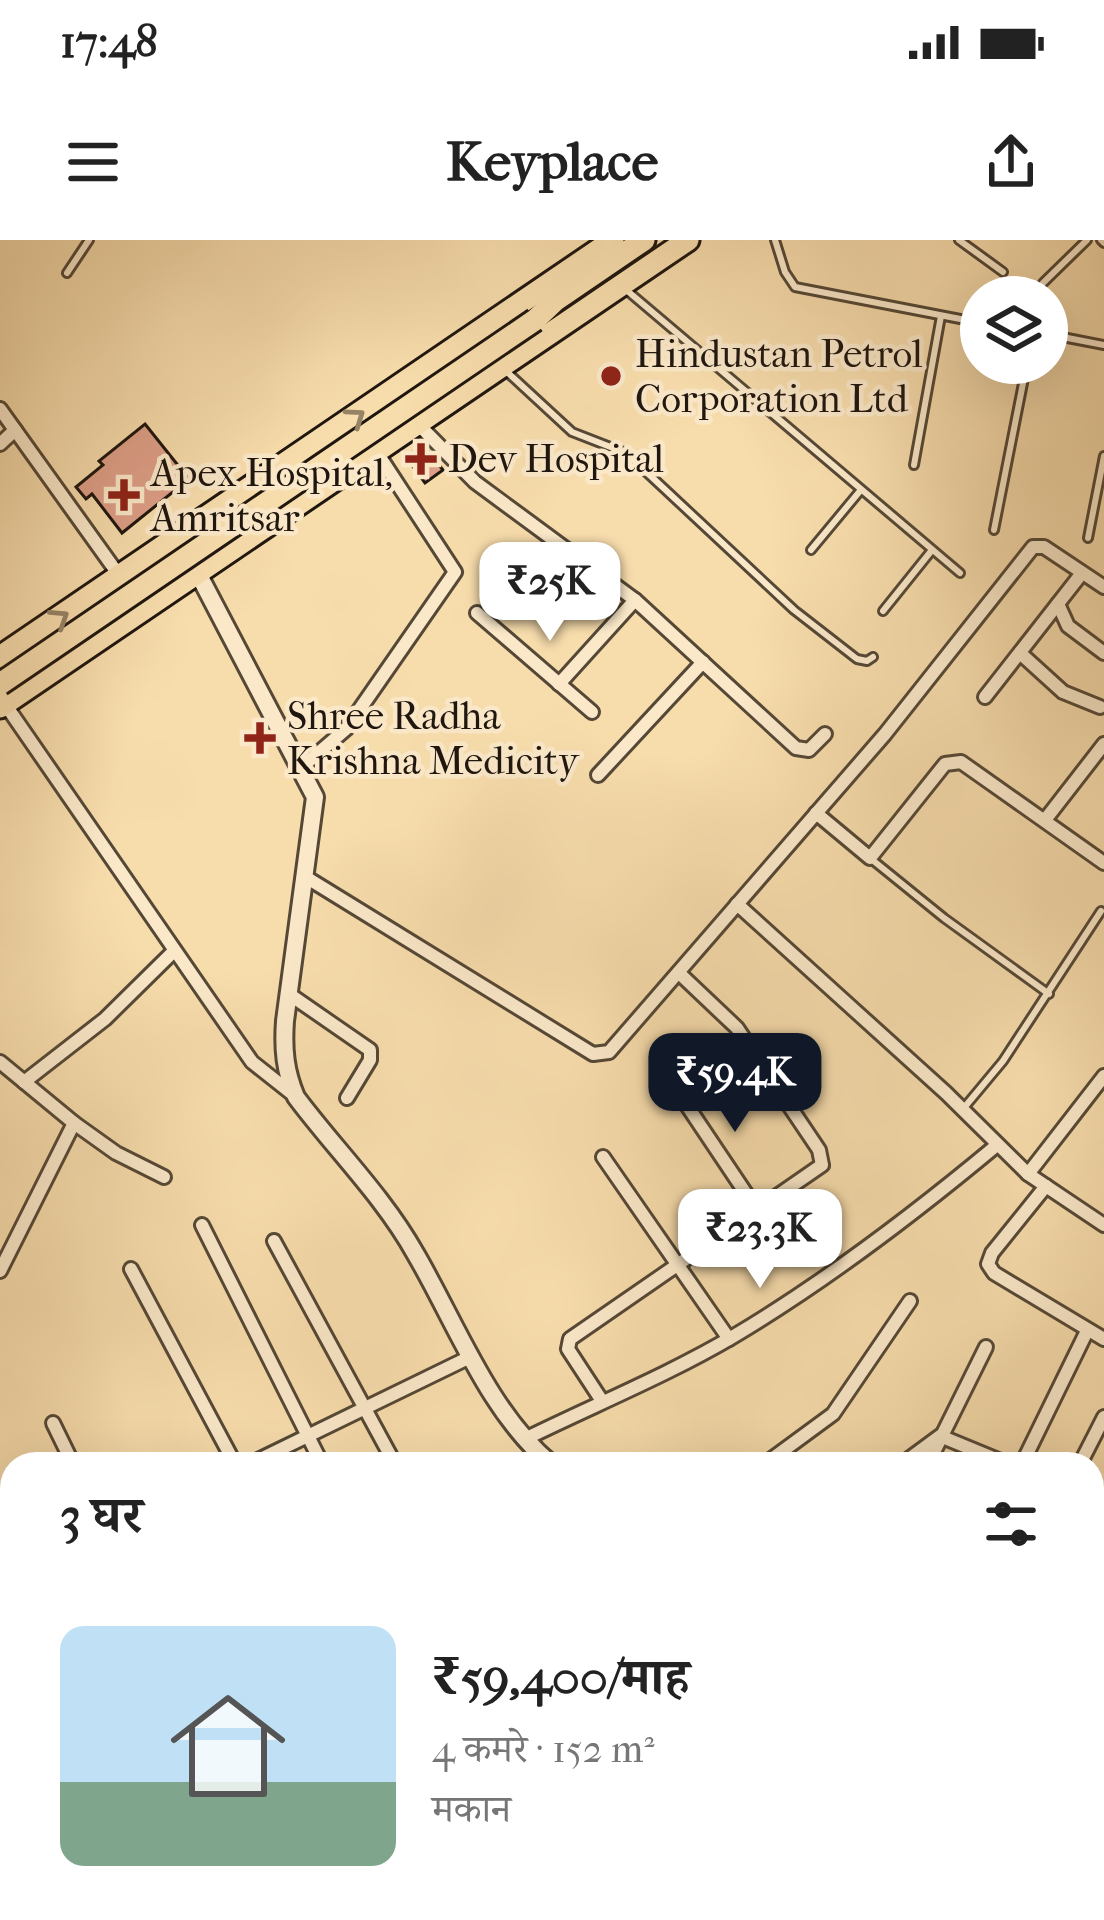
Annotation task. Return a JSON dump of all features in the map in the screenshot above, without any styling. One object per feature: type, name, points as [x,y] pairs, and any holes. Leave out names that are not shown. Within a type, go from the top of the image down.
[{"type":"main road","points":[[0,657],[613,240]]},
{"type":"main road","points":[[2,698],[644,240]]},
{"type":"main road","points":[[535,320],[565,310],[669,240]]},
{"type":"main road","points":[[2,698],[199,572],[688,240]]},
{"type":"street","points":[[0,409],[121,578]]},
{"type":"street","points":[[416,422],[475,482],[635,600],[800,750],[809,750],[825,734]]},
{"type":"street","points":[[0,444],[20,436]]},
{"type":"street","points":[[302,767],[346,729],[455,572],[375,451]]},
{"type":"street","points":[[177,540],[199,572],[312,785],[315,807],[284,1057],[296,1096]]},
{"type":"street","points":[[304,876],[593,1054],[616,1048],[1034,547],[1040,545],[1104,587]]},
{"type":"street","points":[[985,697],[1082,573]]},
{"type":"street","points":[[559,684],[635,600]]},
{"type":"street","points":[[1058,604],[1068,626],[1104,653]]},
{"type":"street","points":[[477,613],[592,712]]},
{"type":"street","points":[[1020,653],[1063,692],[1103,708]]},
{"type":"street","points":[[598,775],[703,662]]},
{"type":"street","points":[[2,698],[259,1071],[296,1096],[414,1250],[470,1357],[539,1452]]},
{"type":"street","points":[[1045,820],[1104,744]]},
{"type":"street","points":[[816,813],[870,858],[950,761],[961,761],[1104,863]]},
{"type":"street","points":[[737,904],[1028,1174],[1103,1223]]},
{"type":"street","points":[[24,1082],[105,1019],[174,951]]},
{"type":"street","points":[[602,1401],[567,1344],[819,1170],[821,1154],[737,1028],[680,974]]},
{"type":"street","points":[[289,994],[370,1050],[370,1060],[347,1098]]},
{"type":"street","points":[[0,1062],[116,1153],[164,1177]]},
{"type":"street","points":[[1028,1174],[1104,1076]]},
{"type":"street","points":[[674,1086],[757,1210]]},
{"type":"street","points":[[0,1271],[74,1123]]},
{"type":"street","points":[[525,1439],[730,1339],[855,1258],[997,1145]]},
{"type":"street","points":[[603,1157],[730,1339]]},
{"type":"street","points":[[1046,1186],[988,1264],[994,1273],[1104,1340]]},
{"type":"street","points":[[202,1225],[316,1452]]},
{"type":"street","points":[[274,1241],[389,1452]]},
{"type":"street","points":[[131,1269],[229,1452]]},
{"type":"street","points":[[781,1452],[832,1414],[910,1300]]},
{"type":"street","points":[[1028,1452],[1087,1331]]},
{"type":"street","points":[[933,1452],[986,1347]]},
{"type":"street","points":[[276,1452],[470,1357]]},
{"type":"street","points":[[1086,1452],[1104,1417]]},
{"type":"street","points":[[53,1423],[67,1452]]},
{"type":"street","points":[[918,1452],[940,1436]]},
{"type":"street","points":[[940,1436],[979,1452]]},
{"type":"lane","points":[[67,273],[89,240]]},
{"type":"lane","points":[[776,240],[785,272],[795,287],[960,319]]},
{"type":"lane","points":[[959,240],[1003,272]]},
{"type":"lane","points":[[1051,276],[1087,240]]},
{"type":"lane","points":[[622,285],[960,573]]},
{"type":"lane","points":[[914,465],[941,316]]},
{"type":"lane","points":[[1068,338],[1104,345]]},
{"type":"lane","points":[[500,365],[572,432],[626,453],[825,634],[857,659],[873,657]]},
{"type":"lane","points":[[994,530],[1024,384]]},
{"type":"lane","points":[[1088,538],[1104,456]]},
{"type":"lane","points":[[811,550],[860,491]]},
{"type":"lane","points":[[883,611],[932,550]]},
{"type":"lane","points":[[870,858],[1049,994]]},
{"type":"lane","points":[[963,1109],[1003,1061],[1101,911]]},
{"type":"building","points":[[145,424],[189,479],[122,533],[92,494],[86,499],[76,487],[103,465],[99,461]]},
{"type":"building","points":[[423,445],[443,470],[425,483],[406,457]]},
{"type":"place","name":"Hindustan Petrol Corporation Ltd","points":[[611,376]]},
{"type":"place","name":"Dev Hospital","points":[[421,459]]},
{"type":"place","name":"Apex Hospital, Amritsar","points":[[124,495]]},
{"type":"place","name":"Shree Radha Krishna Medicity","points":[[260,738]]}]
